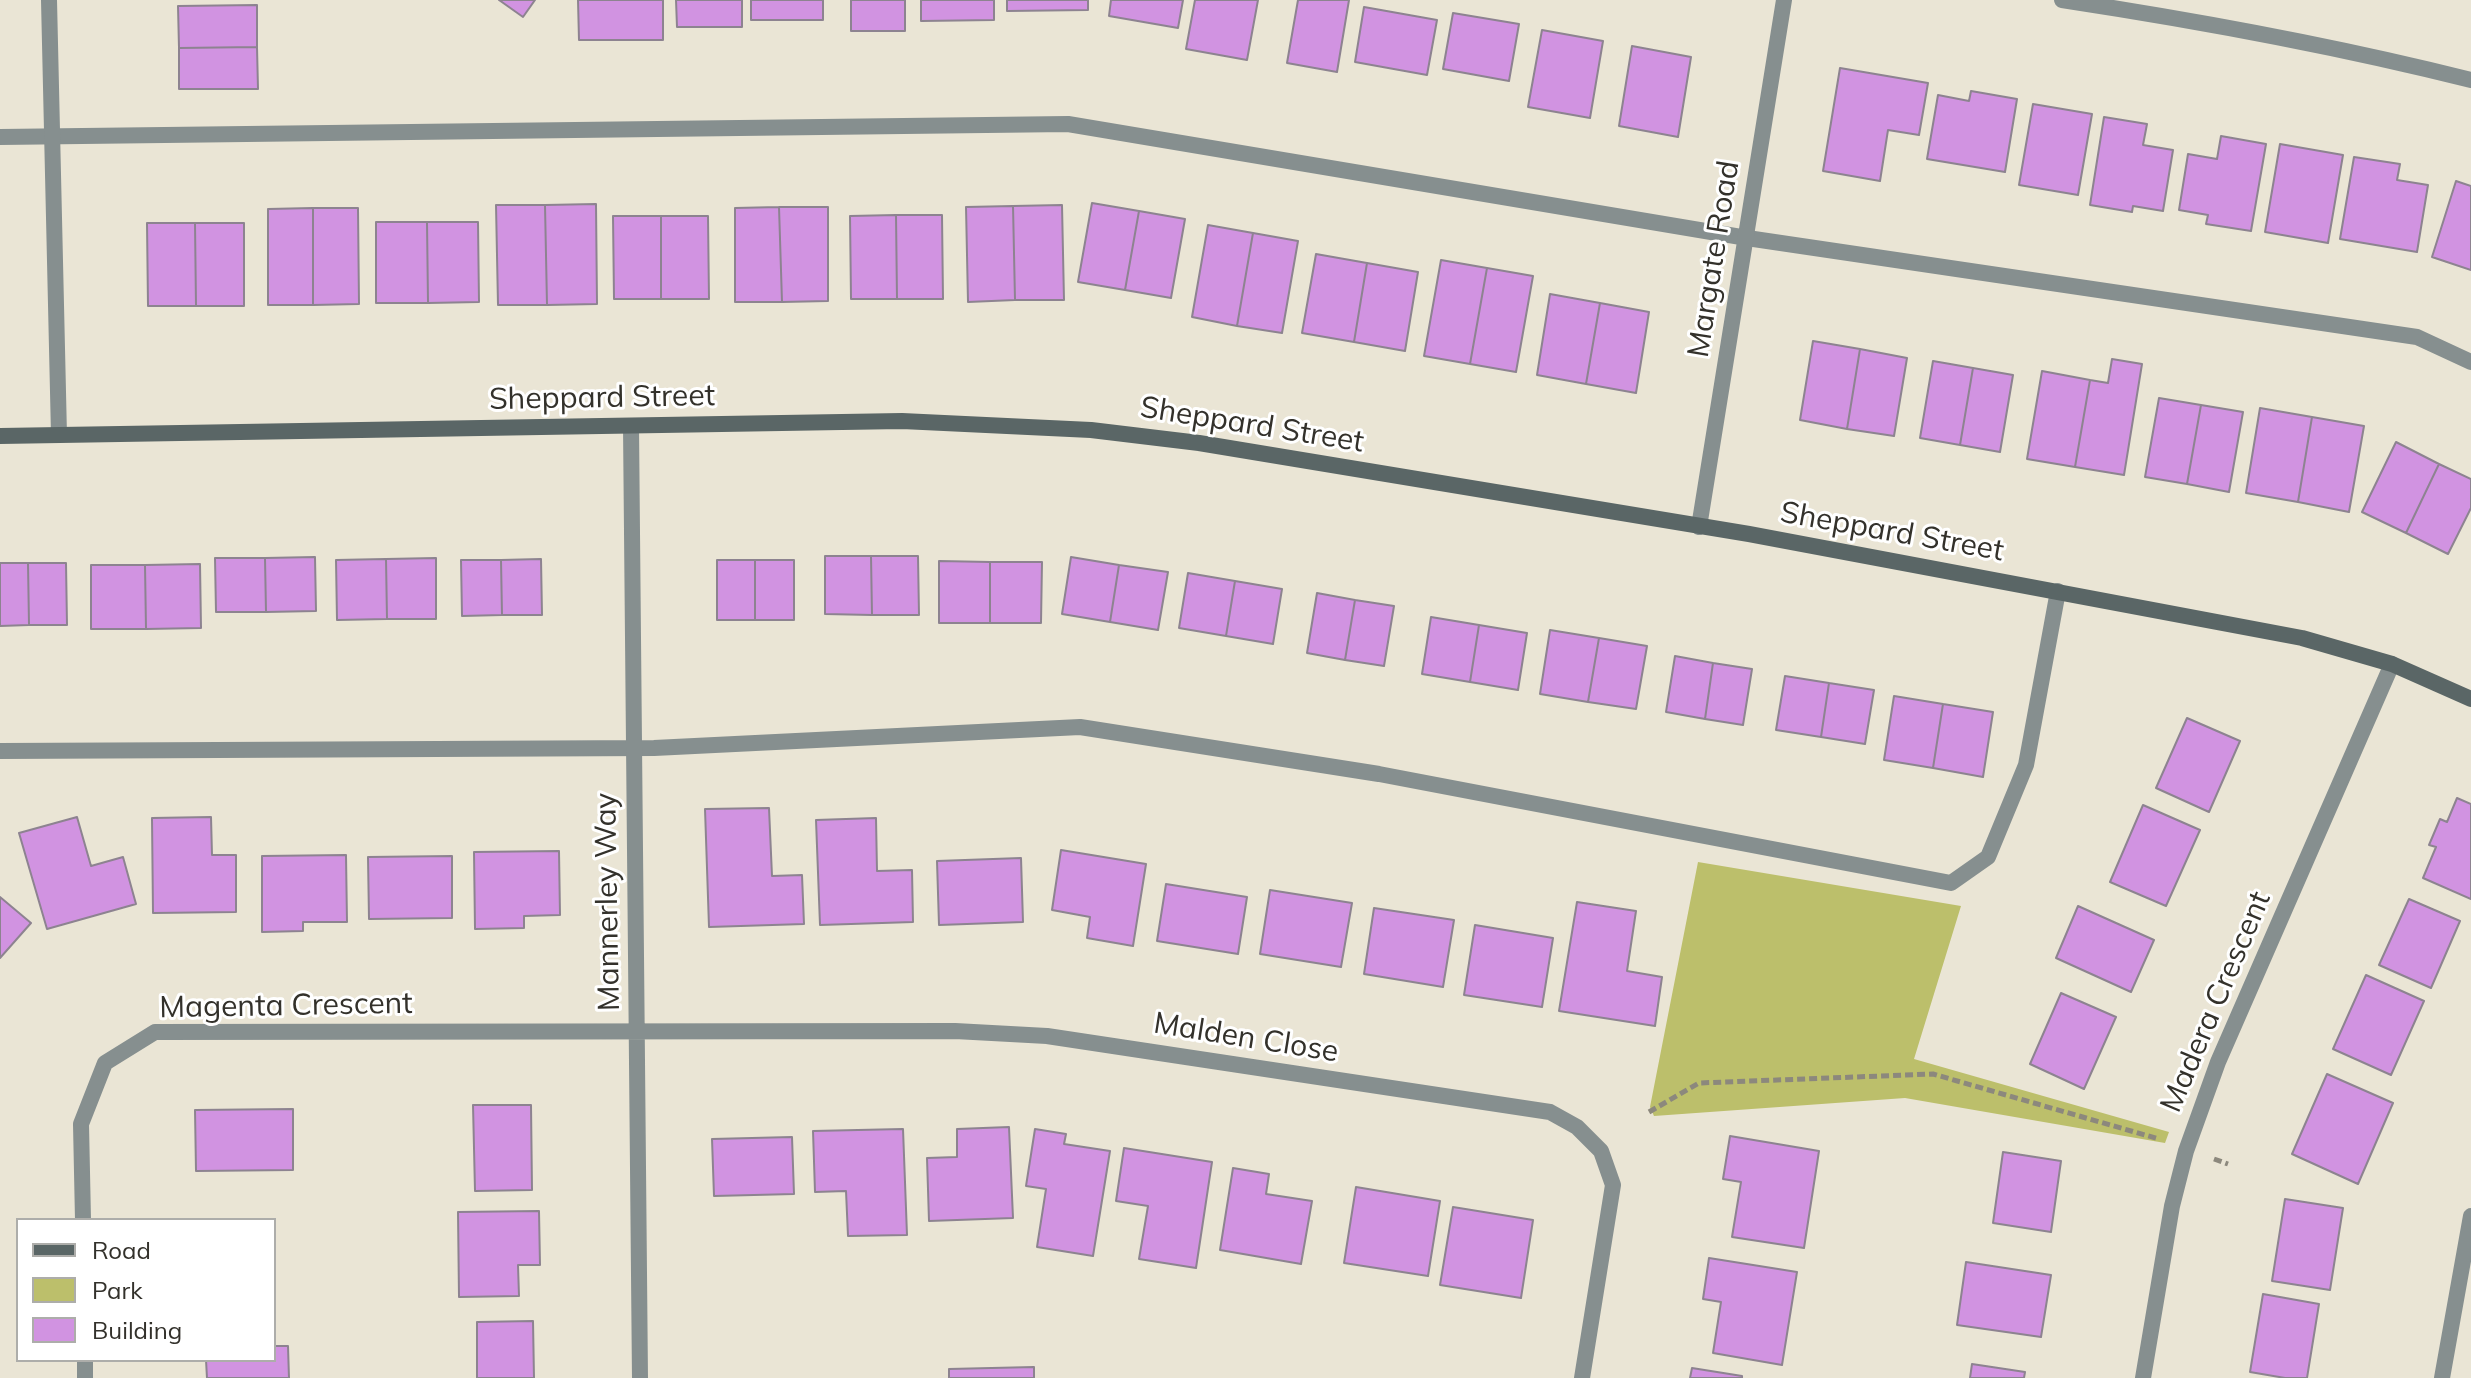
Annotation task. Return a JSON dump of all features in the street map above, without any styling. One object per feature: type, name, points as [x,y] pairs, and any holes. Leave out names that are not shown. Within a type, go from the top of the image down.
[{"type":"street","points":[[49,0],[59,435]]},
{"type":"street","name":"Margate Road","points":[[1699,527],[1784,0]]},
{"type":"street","points":[[2062,0],[2162,15],[2369,55],[2471,80]]},
{"type":"street","points":[[0,137],[1068,124],[1747,238],[2417,337],[2471,362]]},
{"type":"street","name":"Sheppard Street","points":[[0,436],[902,421],[1091,430],[1199,443],[1749,534],[2302,638],[2392,664],[2471,699]]},
{"type":"street","name":"Mannerley Way","points":[[631,426],[640,1378]]},
{"type":"street","points":[[0,751],[634,748],[1080,727],[1379,774],[1951,883],[1988,857],[2026,765],[2058,591]]},
{"type":"street","name":"Madera Crescent","points":[[2143,1378],[2172,1206],[2186,1151],[2218,1062],[2392,664]]},
{"type":"street","name":"Magenta Crescent","points":[[83,1218],[81,1124],[105,1063],[155,1032],[637,1031]]},
{"type":"street","name":"Malden Close","points":[[637,1031],[955,1031],[1047,1036],[1550,1112],[1577,1127],[1601,1151],[1613,1185],[1582,1378]]},
{"type":"street","points":[[2442,1378],[2471,1216]]},
{"type":"path","points":[[1649,1112],[1699,1083],[1933,1074],[2164,1141]]},
{"type":"path","points":[[2210,1158],[2228,1164]]},
{"type":"green space","points":[[1698,862],[1961,906],[1914,1059],[2169,1132],[2165,1143],[1905,1098],[1654,1116],[1650,1107]]},
{"type":"building","points":[[499,0],[535,0],[523,17]]},
{"type":"building","points":[[578,0],[663,0],[663,40],[579,40]]},
{"type":"building","points":[[676,0],[742,0],[742,27],[677,27]]},
{"type":"building","points":[[751,0],[823,0],[823,20],[751,20]]},
{"type":"building","points":[[851,0],[905,0],[905,31],[851,31]]},
{"type":"building","points":[[921,0],[994,0],[994,20],[921,21]]},
{"type":"building","points":[[1007,0],[1088,0],[1088,10],[1007,11]]},
{"type":"building","points":[[1111,0],[1183,0],[1178,28],[1109,16]]},
{"type":"building","points":[[1195,0],[1258,0],[1247,60],[1186,49]]},
{"type":"building","points":[[1298,0],[1349,0],[1337,72],[1287,63]]},
{"type":"building","points":[[257,5],[257,47],[179,48],[178,6]]},
{"type":"building","points":[[1364,7],[1437,20],[1427,75],[1355,62]]},
{"type":"building","points":[[1453,13],[1519,24],[1509,81],[1443,69]]},
{"type":"building","points":[[1542,30],[1603,41],[1590,118],[1528,107]]},
{"type":"building","points":[[1632,46],[1691,57],[1678,137],[1619,126]]},
{"type":"building","points":[[257,47],[258,89],[179,89],[179,48]]},
{"type":"building","points":[[1840,68],[1928,83],[1919,135],[1888,130],[1880,181],[1823,171]]},
{"type":"building","points":[[1971,91],[2017,99],[2005,172],[1927,159],[1938,95],[1969,101]]},
{"type":"building","points":[[2033,104],[2092,114],[2078,195],[2019,185]]},
{"type":"building","points":[[2104,117],[2147,124],[2143,145],[2173,150],[2163,211],[2133,206],[2132,212],[2090,205]]},
{"type":"building","points":[[2221,136],[2266,144],[2251,231],[2206,224],[2208,215],[2179,210],[2188,154],[2217,159]]},
{"type":"building","points":[[2280,144],[2343,155],[2328,243],[2265,232]]},
{"type":"building","points":[[2354,157],[2400,164],[2397,180],[2428,185],[2417,252],[2340,239]]},
{"type":"building","points":[[2456,181],[2471,186],[2471,270],[2432,257]]},
{"type":"building","points":[[1092,203],[1139,211],[1125,290],[1078,282]]},
{"type":"building","points":[[596,204],[597,304],[547,305],[545,205]]},
{"type":"building","points":[[496,205],[545,205],[547,305],[498,305]]},
{"type":"building","points":[[1062,205],[1064,300],[1015,300],[1013,206]]},
{"type":"building","points":[[1013,206],[1015,300],[968,302],[966,207]]},
{"type":"building","points":[[779,207],[782,302],[735,302],[735,208]]},
{"type":"building","points":[[779,207],[828,207],[828,301],[782,302]]},
{"type":"building","points":[[313,208],[313,305],[268,305],[268,209]]},
{"type":"building","points":[[313,208],[358,208],[359,304],[313,305]]},
{"type":"building","points":[[1139,211],[1185,219],[1171,298],[1125,290]]},
{"type":"building","points":[[896,215],[897,299],[851,299],[850,216]]},
{"type":"building","points":[[896,215],[942,215],[943,299],[897,299]]},
{"type":"building","points":[[613,216],[661,216],[661,299],[614,299]]},
{"type":"building","points":[[661,216],[708,216],[709,299],[661,299]]},
{"type":"building","points":[[376,222],[427,222],[428,303],[376,303]]},
{"type":"building","points":[[427,222],[478,222],[479,302],[428,303]]},
{"type":"building","points":[[147,223],[195,223],[196,306],[148,306]]},
{"type":"building","points":[[195,223],[244,223],[244,306],[196,306]]},
{"type":"building","points":[[1208,225],[1253,233],[1237,326],[1192,317]]},
{"type":"building","points":[[1253,233],[1298,241],[1282,333],[1237,326]]},
{"type":"building","points":[[1316,254],[1367,263],[1354,342],[1302,333]]},
{"type":"building","points":[[1441,260],[1487,268],[1470,364],[1424,356]]},
{"type":"building","points":[[1367,263],[1418,272],[1405,351],[1354,342]]},
{"type":"building","points":[[1487,268],[1533,276],[1516,372],[1470,364]]},
{"type":"building","points":[[1550,294],[1600,303],[1586,384],[1537,375]]},
{"type":"building","points":[[1600,303],[1649,312],[1636,393],[1586,384]]},
{"type":"building","points":[[1813,341],[1860,349],[1847,429],[1800,420]]},
{"type":"building","points":[[1860,349],[1907,358],[1894,436],[1847,429]]},
{"type":"building","points":[[2112,359],[2142,364],[2124,475],[2075,467],[2090,380],[2108,383]]},
{"type":"building","points":[[1933,361],[1973,368],[1960,445],[1920,438]]},
{"type":"building","points":[[1973,368],[2013,375],[2000,452],[1960,445]]},
{"type":"building","points":[[2042,371],[2090,380],[2075,467],[2027,459]]},
{"type":"building","points":[[2159,398],[2201,405],[2187,484],[2145,477]]},
{"type":"building","points":[[2201,405],[2243,412],[2229,492],[2187,484]]},
{"type":"building","points":[[2260,408],[2312,417],[2298,502],[2246,493]]},
{"type":"building","points":[[2312,417],[2364,426],[2349,512],[2298,502]]},
{"type":"building","points":[[2396,442],[2439,464],[2406,533],[2362,512]]},
{"type":"building","points":[[2439,464],[2471,479],[2471,508],[2448,554],[2406,533]]},
{"type":"building","points":[[825,556],[871,556],[872,615],[825,614]]},
{"type":"building","points":[[871,556],[918,556],[919,615],[872,615]]},
{"type":"building","points":[[315,557],[316,611],[266,612],[265,558]]},
{"type":"building","points":[[1071,557],[1119,565],[1110,622],[1062,614]]},
{"type":"building","points":[[215,558],[265,558],[266,612],[216,612]]},
{"type":"building","points":[[436,558],[436,619],[387,619],[386,559]]},
{"type":"building","points":[[386,559],[387,619],[337,620],[336,560]]},
{"type":"building","points":[[541,559],[542,615],[502,615],[501,560]]},
{"type":"building","points":[[461,560],[501,560],[502,615],[462,616]]},
{"type":"building","points":[[717,560],[755,560],[755,620],[717,620]]},
{"type":"building","points":[[755,560],[794,560],[794,620],[755,620]]},
{"type":"building","points":[[939,561],[990,562],[990,623],[939,623]]},
{"type":"building","points":[[990,562],[1042,562],[1041,623],[990,623]]},
{"type":"building","points":[[0,563],[28,563],[29,625],[0,626]]},
{"type":"building","points":[[28,563],[66,563],[67,625],[29,625]]},
{"type":"building","points":[[200,564],[201,628],[146,629],[145,565]]},
{"type":"building","points":[[91,565],[145,565],[146,629],[91,629]]},
{"type":"building","points":[[1119,565],[1168,572],[1158,630],[1110,622]]},
{"type":"building","points":[[1188,573],[1235,581],[1226,636],[1179,628]]},
{"type":"building","points":[[1235,581],[1282,589],[1273,644],[1226,636]]},
{"type":"building","points":[[1317,593],[1355,600],[1345,660],[1307,653]]},
{"type":"building","points":[[1355,600],[1394,606],[1384,666],[1345,660]]},
{"type":"building","points":[[1431,617],[1479,625],[1470,682],[1422,674]]},
{"type":"building","points":[[1479,625],[1527,633],[1518,690],[1470,682]]},
{"type":"building","points":[[1550,630],[1599,638],[1588,702],[1540,694]]},
{"type":"building","points":[[1599,638],[1647,646],[1636,709],[1588,702]]},
{"type":"building","points":[[1675,656],[1713,663],[1705,719],[1666,712]]},
{"type":"building","points":[[1713,663],[1752,669],[1743,725],[1705,719]]},
{"type":"building","points":[[1785,676],[1829,683],[1821,737],[1776,730]]},
{"type":"building","points":[[1829,683],[1874,690],[1865,744],[1821,737]]},
{"type":"building","points":[[1894,696],[1943,704],[1933,768],[1884,760]]},
{"type":"building","points":[[1943,704],[1993,712],[1983,777],[1933,768]]},
{"type":"building","points":[[2187,718],[2240,741],[2209,812],[2156,788]]},
{"type":"building","points":[[2457,798],[2471,804],[2471,899],[2423,878],[2436,847],[2429,845],[2440,819],[2447,822]]},
{"type":"building","points":[[2143,805],[2200,830],[2166,906],[2110,882]]},
{"type":"building","points":[[769,808],[772,876],[802,875],[804,924],[709,927],[705,809]]},
{"type":"building","points":[[77,817],[91,866],[123,857],[136,904],[47,929],[19,833]]},
{"type":"building","points":[[211,817],[212,855],[236,855],[236,912],[153,913],[152,818]]},
{"type":"building","points":[[876,818],[877,871],[912,870],[913,922],[820,925],[816,820]]},
{"type":"building","points":[[1061,850],[1146,864],[1133,946],[1087,938],[1090,917],[1052,910]]},
{"type":"building","points":[[559,851],[560,915],[524,916],[524,928],[475,929],[474,852]]},
{"type":"building","points":[[346,855],[347,922],[303,922],[303,931],[262,932],[262,856]]},
{"type":"building","points":[[452,856],[452,918],[369,919],[368,857]]},
{"type":"building","points":[[1021,858],[1023,922],[939,925],[937,861]]},
{"type":"building","points":[[1166,884],[1247,897],[1238,954],[1157,941]]},
{"type":"building","points":[[1270,890],[1352,903],[1341,967],[1260,954]]},
{"type":"building","points":[[0,897],[31,923],[0,958]]},
{"type":"building","points":[[2409,899],[2460,921],[2431,988],[2379,965]]},
{"type":"building","points":[[1577,902],[1636,911],[1627,971],[1662,977],[1655,1026],[1559,1011]]},
{"type":"building","points":[[2078,906],[2154,940],[2131,992],[2056,958]]},
{"type":"building","points":[[1374,908],[1454,920],[1443,987],[1364,974]]},
{"type":"building","points":[[1475,925],[1553,938],[1542,1007],[1464,995]]},
{"type":"building","points":[[2366,975],[2424,1001],[2391,1075],[2333,1049]]},
{"type":"building","points":[[2061,993],[2116,1017],[2084,1089],[2030,1064]]},
{"type":"building","points":[[2327,1074],[2393,1103],[2358,1184],[2292,1154]]},
{"type":"building","points":[[473,1105],[531,1105],[532,1190],[475,1191]]},
{"type":"building","points":[[293,1109],[293,1170],[196,1171],[195,1110]]},
{"type":"building","points":[[1009,1127],[1013,1218],[929,1221],[927,1158],[957,1157],[957,1129]]},
{"type":"building","points":[[903,1129],[907,1235],[848,1236],[846,1191],[815,1192],[813,1131]]},
{"type":"building","points":[[1035,1129],[1066,1134],[1064,1144],[1110,1151],[1093,1256],[1037,1247],[1046,1189],[1026,1186]]},
{"type":"building","points":[[1730,1136],[1819,1151],[1804,1248],[1732,1237],[1741,1182],[1723,1179]]},
{"type":"building","points":[[792,1137],[794,1194],[714,1196],[712,1139]]},
{"type":"building","points":[[1124,1148],[1212,1162],[1196,1268],[1139,1259],[1148,1206],[1116,1201]]},
{"type":"building","points":[[2003,1152],[2061,1161],[2051,1232],[1993,1223]]},
{"type":"building","points":[[1233,1168],[1269,1174],[1266,1194],[1312,1201],[1301,1264],[1220,1250]]},
{"type":"building","points":[[1356,1187],[1440,1201],[1428,1276],[1344,1263]]},
{"type":"building","points":[[2285,1199],[2343,1208],[2330,1290],[2272,1281]]},
{"type":"building","points":[[1453,1207],[1533,1220],[1521,1298],[1440,1285]]},
{"type":"building","points":[[539,1211],[540,1265],[518,1265],[519,1296],[459,1297],[458,1212]]},
{"type":"building","points":[[1709,1258],[1797,1272],[1782,1365],[1713,1353],[1721,1302],[1703,1299]]},
{"type":"building","points":[[1966,1262],[2051,1275],[2041,1337],[1957,1325]]},
{"type":"building","points":[[2263,1294],[2319,1304],[2307,1378],[2250,1372]]},
{"type":"building","points":[[533,1321],[534,1378],[477,1378],[477,1322]]},
{"type":"building","points":[[276,1346],[288,1346],[289,1378],[207,1378],[206,1362],[276,1362]]},
{"type":"building","points":[[1972,1364],[2025,1372],[2024,1378],[1970,1378]]},
{"type":"building","points":[[1034,1367],[1034,1378],[949,1378],[949,1369]]},
{"type":"building","points":[[1692,1368],[1742,1376],[1742,1378],[1690,1378]]}]
